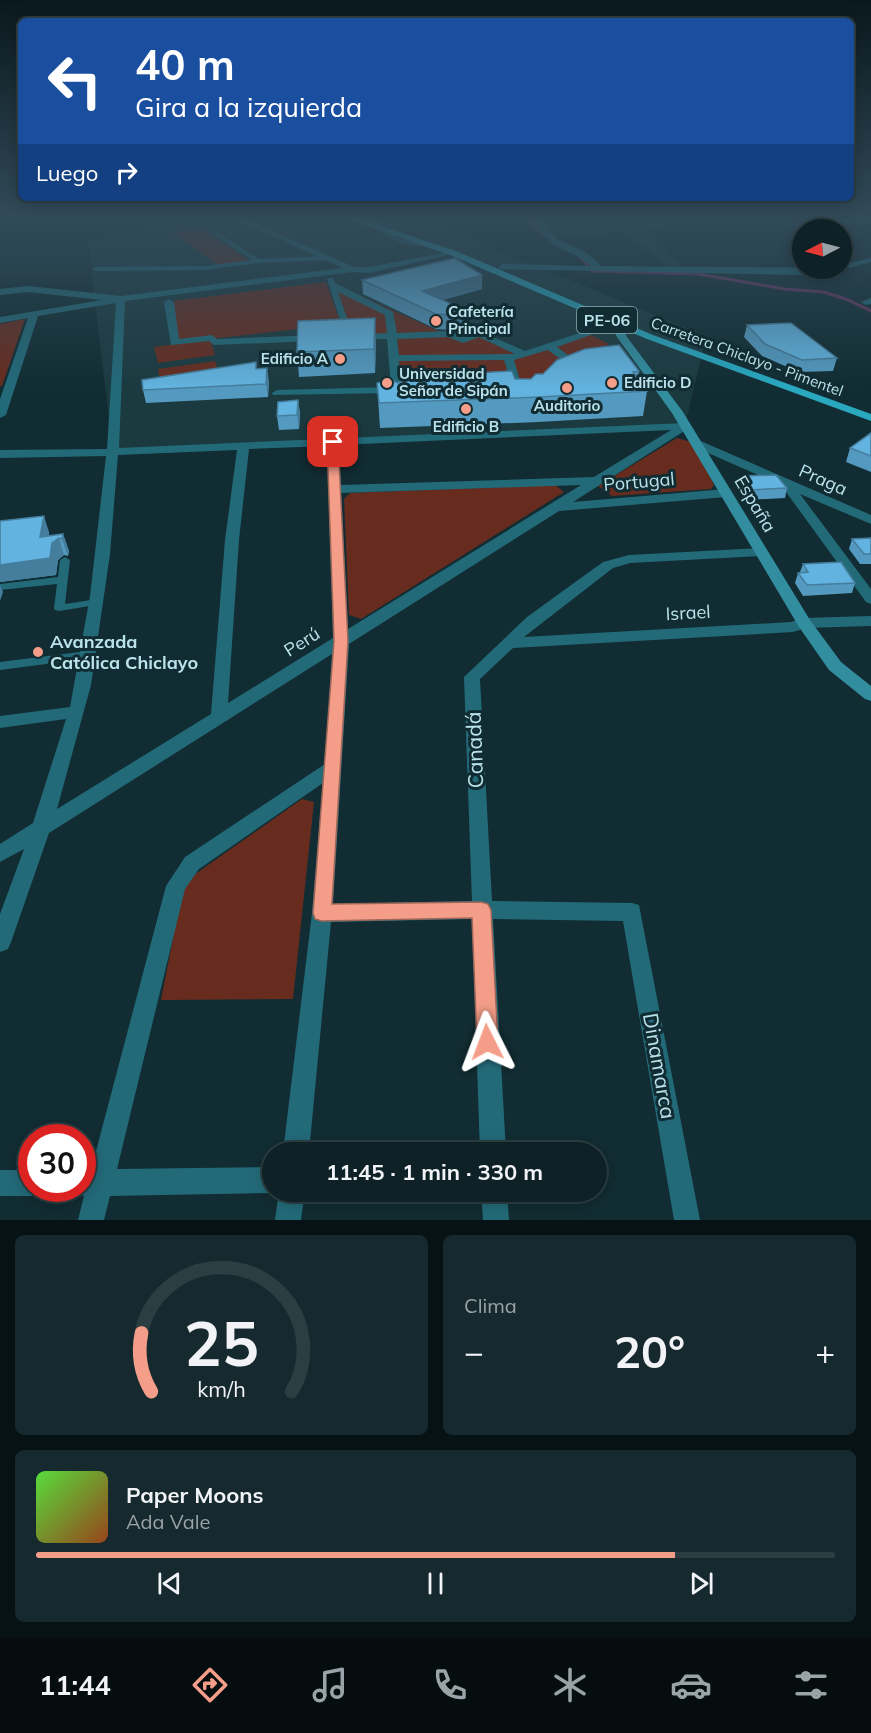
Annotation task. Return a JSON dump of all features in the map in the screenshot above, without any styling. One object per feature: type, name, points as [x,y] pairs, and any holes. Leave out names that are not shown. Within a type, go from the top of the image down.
[{"type":"main road","name":"Carretera Chiclayo - Pimentel","points":[[501,274],[616,324],[871,418]]},
{"type":"main road","name":"Carretera Chiclayo - Pimentel","points":[[520,274],[659,332],[871,409]]},
{"type":"street","points":[[0,320],[122,299],[315,274]]},
{"type":"street","points":[[277,393],[399,391],[390,314],[331,283],[349,337]]},
{"type":"street","points":[[0,285],[13,290]]},
{"type":"street","points":[[0,292],[28,289],[122,299]]},
{"type":"street","points":[[0,942],[43,827],[76,712],[88,655],[98,602],[113,452],[122,299]]},
{"type":"street","points":[[170,302],[175,343],[212,338],[213,342],[327,338]]},
{"type":"street","points":[[0,415],[5,389],[34,313]]},
{"type":"street","points":[[394,358],[508,358],[526,355],[616,324]]},
{"type":"street","name":"España","points":[[616,324],[622,337],[696,442],[804,623],[834,666],[871,695]]},
{"type":"street","points":[[338,337],[449,334],[464,340],[480,334],[526,355]]},
{"type":"street","points":[[550,347],[580,369],[566,373]]},
{"type":"street","points":[[508,358],[515,387]]},
{"type":"street","points":[[0,454],[113,452],[685,426]]},
{"type":"street","name":"Perú","points":[[0,854],[685,426]]},
{"type":"street","points":[[297,1142],[322,913],[341,641],[333,442]]},
{"type":"street","name":"Praga","points":[[696,442],[871,520]]},
{"type":"street","points":[[219,717],[232,540],[243,446]]},
{"type":"street","points":[[334,489],[598,481]]},
{"type":"street","points":[[786,483],[871,599]]},
{"type":"street","name":"Portugal","points":[[556,507],[726,493]]},
{"type":"street","name":"Canadá","points":[[492,1142],[472,677],[532,621],[608,566],[629,559],[761,552]]},
{"type":"street","name":"Israel","points":[[507,643],[793,627],[804,623],[871,621]]},
{"type":"street","points":[[0,722],[76,712]]},
{"type":"street","points":[[96,1166],[176,886],[192,863],[334,767]]},
{"type":"street","points":[[322,913],[481,910]]},
{"type":"street","name":"Dinamarca","points":[[481,910],[632,912],[687,1220]]},
{"type":"street","points":[[96,1183],[262,1180]]},
{"type":"street","points":[[0,1183],[18,1183]]},
{"type":"street","points":[[91,1202],[91,1220]]},
{"type":"street","points":[[288,1220],[290,1202]]},
{"type":"street","points":[[495,1202],[496,1220]]},
{"type":"lane","points":[[65,560],[59,608],[98,602]]},
{"type":"lane","points":[[0,587],[63,580]]},
{"type":"lane","points":[[0,666],[88,655]]},
{"type":"shaded area","name":"Universidad Señor de Sipán","points":[[92,274],[555,274],[706,336],[685,426],[113,452]]},
{"type":"shaded area","points":[[326,282],[341,324],[210,339],[215,355],[158,363],[154,347],[200,341],[175,343],[173,301]]},
{"type":"shaded area","points":[[341,287],[463,342],[480,336],[518,352],[505,356],[517,393],[400,384],[397,334],[352,335],[336,290]]},
{"type":"shaded area","points":[[25,319],[2,386],[0,386],[0,324]]},
{"type":"shaded area","points":[[585,332],[609,344],[523,393],[509,357]]},
{"type":"shaded area","points":[[215,361],[219,374],[161,383],[158,369]]},
{"type":"shaded area","points":[[677,438],[691,442],[714,485],[711,489],[612,496],[598,486]]},
{"type":"shaded area","points":[[555,485],[564,492],[361,619],[349,615],[344,499],[350,493]]},
{"type":"shaded area","points":[[302,799],[314,802],[293,999],[161,1000],[183,887],[194,875]]},
{"type":"building","points":[[388,274],[482,275],[422,291],[465,310],[453,315],[436,314],[362,280]]},
{"type":"building","points":[[375,318],[374,349],[297,352],[298,321]]},
{"type":"building","points":[[791,323],[837,358],[802,360],[765,344],[747,325]]},
{"type":"building","points":[[619,345],[639,371],[633,372],[647,391],[379,403],[377,383],[391,380],[398,383],[405,379],[405,374],[417,373],[424,376],[512,371],[515,379],[531,379],[536,374],[543,374],[557,360],[585,349]]},
{"type":"building","points":[[256,362],[256,369],[267,368],[266,384],[143,390],[142,380]]},
{"type":"building","points":[[298,400],[297,415],[277,416],[278,402]]},
{"type":"building","points":[[871,433],[871,456],[850,448]]},
{"type":"building","points":[[776,475],[787,488],[750,490],[741,476]]},
{"type":"building","points":[[44,516],[40,537],[63,534],[62,539],[59,538],[52,543],[50,558],[0,565],[0,521]]},
{"type":"building","points":[[871,538],[871,554],[864,554],[852,539]]},
{"type":"building","points":[[841,562],[855,583],[807,585],[798,573],[808,572],[803,564]]},
{"type":"waterway","points":[[696,274],[785,289],[823,292],[846,299],[871,311]]},
{"type":"place","name":"Cafetería Principal","points":[[436,321]]},
{"type":"place","name":"Edificio A","points":[[340,359]]},
{"type":"place","name":"Universidad Señor de Sipán","points":[[387,383]]},
{"type":"place","name":"Edificio D","points":[[612,383]]},
{"type":"place","name":"Auditorio","points":[[567,388]]},
{"type":"place","name":"Edificio B","points":[[466,409]]},
{"type":"place","name":"Avanzada Católica Chiclayo","points":[[38,652]]},
{"type":"route","points":[[333,442],[341,641],[322,913],[481,910],[487,1042]]}]
